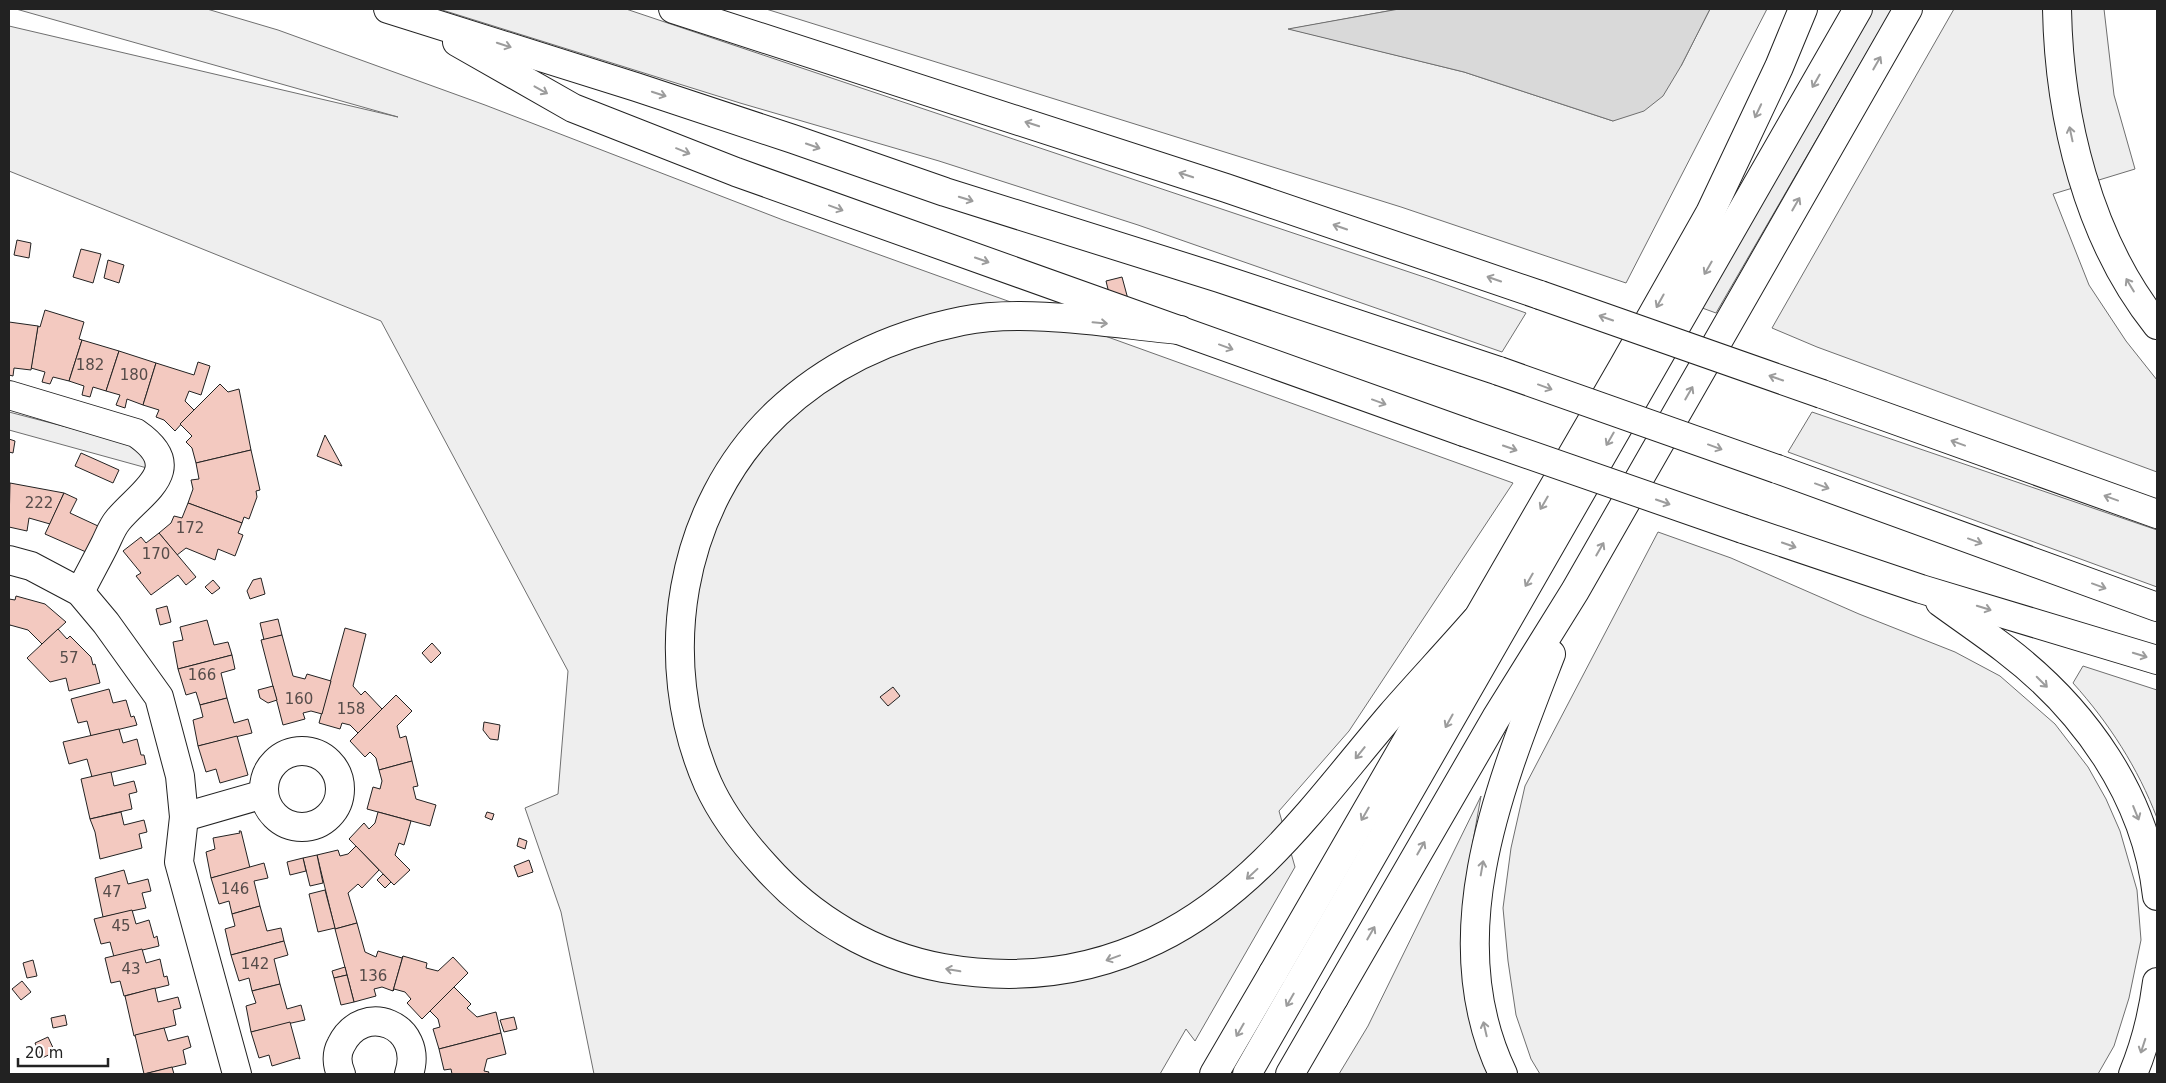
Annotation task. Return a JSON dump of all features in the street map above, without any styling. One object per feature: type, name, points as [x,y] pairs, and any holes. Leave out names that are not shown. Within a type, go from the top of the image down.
[{"type":"main road","points":[[673,9],[1226,188],[1540,295],[2157,514]]},
{"type":"main road","points":[[1214,1074],[1710,213],[1779,67],[1803,9]]},
{"type":"main road","points":[[1247,1074],[1858,9]]},
{"type":"main road","points":[[1290,1074],[1496,718],[1576,591],[1908,9]]},
{"type":"main road","points":[[2057,9],[2057,40],[2065,108],[2072,143],[2082,176],[2111,250],[2130,284],[2157,325]]},
{"type":"main road","points":[[398,12],[573,108],[736,172],[1464,432],[1743,529],[1921,589],[2157,660]]},
{"type":"main road","points":[[398,12],[646,90],[793,138],[945,192],[1219,278],[1499,370],[2157,607]]},
{"type":"main road","points":[[1180,330],[1052,318],[995,317],[963,321],[903,337],[845,362],[796,396],[773,417],[730,470],[701,528],[685,587],[680,614],[683,698],[696,753],[709,786],[742,840],[797,900],[853,937],[908,960],[934,966],[994,975],[1025,975],[1062,971],[1096,964],[1129,952],[1184,925],[1237,888],[1277,851],[1391,716],[1476,620]]},
{"type":"main road","points":[[9,395],[136,433],[150,442],[157,456],[160,471],[153,486],[117,521],[80,592]]},
{"type":"main road","points":[[9,560],[31,566],[80,592],[106,623],[159,697],[180,776],[184,817],[179,862],[237,1074]]},
{"type":"main road","points":[[1921,589],[2006,649],[2074,714],[2092,736],[2112,766],[2137,814],[2148,848],[2157,896]]},
{"type":"main road","points":[[1502,1074],[1486,1036],[1479,1000],[1475,929],[1478,892],[1492,816],[1504,777],[1576,591]]},
{"type":"main road","points":[[184,817],[264,794]]},
{"type":"main road","points":[[2134,1074],[2147,1031],[2157,982]]},
{"type":"main road","points":[[338,1074],[337,1060],[339,1048],[345,1037],[354,1028],[365,1023],[377,1021],[389,1024],[400,1030],[408,1039],[412,1051],[412,1063],[409,1074]]},
{"type":"shaded area","points":[[16,9],[207,9],[278,30],[485,105],[783,220],[1513,483],[1349,731],[1279,811],[1295,867],[1195,1041],[1186,1029],[1160,1074],[594,1074],[561,912],[525,808],[558,794],[568,671],[381,321],[9,171],[9,26],[398,117]]},
{"type":"shaded area","points":[[439,9],[626,9],[1526,313],[1502,352],[1138,225],[939,161],[740,103]]},
{"type":"shaded area","points":[[766,9],[1399,9],[1290,29],[1464,72],[1613,121],[1681,66],[1710,9],[1767,9],[1626,283],[1401,207]]},
{"type":"shaded area","points":[[1399,9],[1710,9],[1681,66],[1663,96],[1644,111],[1613,121],[1464,72],[1288,29]]},
{"type":"shaded area","points":[[1864,9],[1892,9],[1716,313],[1694,305]]},
{"type":"shaded area","points":[[1954,9],[2104,9],[2114,95],[2135,169],[2053,194],[2089,285],[2126,341],[2157,380],[2157,472],[1817,347],[1772,328]]},
{"type":"shaded area","points":[[9,412],[139,446],[144,451],[147,468],[9,430]]},
{"type":"shaded area","points":[[1812,412],[2157,530],[2157,587],[1788,452]]},
{"type":"shaded area","points":[[1658,532],[1731,558],[1859,614],[1955,652],[2000,676],[2055,724],[2088,767],[2106,799],[2120,831],[2137,890],[2141,940],[2129,998],[2114,1046],[2098,1074],[1540,1074],[1531,1059],[1516,1015],[1508,961],[1503,908],[1511,848],[1525,786]]},
{"type":"shaded area","points":[[2083,666],[2157,690],[2157,818],[2132,764],[2099,714],[2073,683]]},
{"type":"shaded area","points":[[1481,796],[1465,886],[1465,972],[1491,1074],[1339,1074],[1368,1026]]},
{"type":"building","points":[[17,240],[31,243],[29,258],[14,255]]},
{"type":"building","points":[[81,249],[101,254],[93,283],[73,277]]},
{"type":"building","points":[[108,260],[124,265],[119,283],[104,278]]},
{"type":"building","points":[[1122,277],[1132,314],[1115,318],[1106,281]]},
{"type":"building","points":[[45,310],[84,322],[79,339],[82,340],[69,381],[53,377],[50,384],[42,382],[45,372],[31,368],[38,326],[40,327]]},
{"type":"building","points":[[9,322],[38,326],[31,370],[14,368],[13,376],[9,375]]},
{"type":"building","points":[[82,340],[119,351],[106,391],[93,387],[90,397],[82,395],[84,386],[69,381]]},
{"type":"building","points":[[119,351],[156,363],[143,405],[127,399],[125,408],[116,405],[120,395],[106,391]]},
{"type":"building","points":[[198,362],[210,366],[201,395],[189,391],[185,401],[194,410],[175,431],[164,420],[156,417],[159,410],[143,405],[156,363],[194,375]]},
{"type":"building","points":[[220,384],[228,392],[239,389],[251,450],[196,463],[192,448],[186,442],[192,436],[180,424]]},
{"type":"building","points":[[325,435],[342,466],[317,456]]},
{"type":"building","points":[[9,439],[15,441],[13,453],[9,452]]},
{"type":"building","points":[[251,450],[260,490],[256,491],[257,497],[249,519],[244,517],[242,523],[188,503],[193,489],[191,480],[199,479],[196,463]]},
{"type":"building","points":[[81,453],[119,470],[113,483],[75,466]]},
{"type":"building","points":[[10,483],[64,493],[50,524],[29,518],[27,531],[9,527]]},
{"type":"building","points":[[64,493],[77,499],[70,513],[98,526],[86,552],[45,534]]},
{"type":"building","points":[[188,503],[242,523],[238,533],[243,535],[235,556],[218,549],[215,560],[186,548],[177,555],[159,533],[171,523],[174,516],[182,518]]},
{"type":"building","points":[[159,533],[196,577],[186,585],[178,575],[151,595],[136,576],[141,573],[123,551],[141,537],[146,543]]},
{"type":"building","points":[[261,578],[265,594],[250,599],[247,591],[253,580]]},
{"type":"building","points":[[213,580],[220,588],[212,594],[205,587]]},
{"type":"building","points":[[16,596],[45,604],[66,622],[42,644],[28,630],[10,625],[9,628],[9,599],[15,600]]},
{"type":"building","points":[[167,606],[171,622],[160,625],[156,609]]},
{"type":"building","points":[[278,619],[282,635],[264,640],[260,623]]},
{"type":"building","points":[[207,620],[214,645],[228,642],[232,655],[178,669],[173,642],[183,640],[180,627]]},
{"type":"building","points":[[345,628],[366,634],[353,686],[361,695],[365,691],[382,709],[358,733],[350,725],[342,723],[340,729],[319,723]]},
{"type":"building","points":[[58,629],[67,639],[70,636],[91,657],[100,683],[69,691],[66,678],[50,682],[27,658]]},
{"type":"building","points":[[282,635],[293,676],[305,679],[307,674],[331,681],[322,714],[311,711],[303,713],[305,719],[283,725],[261,640]]},
{"type":"building","points":[[432,643],[441,653],[431,663],[422,653]]},
{"type":"building","points":[[232,655],[235,669],[221,673],[227,698],[200,705],[196,692],[186,695],[178,669]]},
{"type":"building","points":[[273,686],[277,700],[268,703],[260,698],[258,690]]},
{"type":"building","points":[[893,687],[900,696],[888,706],[880,697]]},
{"type":"building","points":[[109,689],[113,703],[126,700],[131,717],[134,716],[137,725],[91,736],[87,721],[78,723],[71,699]]},
{"type":"building","points":[[396,695],[412,711],[397,726],[400,738],[406,736],[412,761],[379,770],[376,758],[370,752],[365,757],[350,741]]},
{"type":"building","points":[[227,698],[234,723],[248,719],[252,733],[198,746],[193,720],[203,717],[200,705]]},
{"type":"building","points":[[484,722],[500,725],[498,740],[490,739],[483,730]]},
{"type":"building","points":[[119,729],[123,743],[137,739],[141,755],[144,755],[146,764],[92,777],[87,759],[69,764],[63,742]]},
{"type":"building","points":[[237,736],[248,775],[220,783],[216,769],[206,772],[198,746]]},
{"type":"building","points":[[412,761],[418,786],[413,787],[416,799],[436,805],[430,826],[367,809],[373,787],[380,789],[382,781],[379,770]]},
{"type":"building","points":[[111,772],[114,786],[134,781],[137,792],[129,794],[132,809],[90,819],[81,779]]},
{"type":"building","points":[[121,812],[124,825],[144,820],[147,832],[139,834],[142,848],[100,859],[95,832],[90,819]]},
{"type":"building","points":[[378,812],[411,821],[404,845],[399,843],[395,855],[410,870],[394,885],[349,839],[364,823],[369,829],[375,823]]},
{"type":"building","points":[[487,812],[494,814],[492,820],[485,817]]},
{"type":"building","points":[[239,831],[241,831],[250,868],[211,878],[206,852],[215,849],[213,838],[240,833]]},
{"type":"building","points":[[519,838],[527,841],[525,849],[517,846]]},
{"type":"building","points":[[356,846],[379,870],[362,888],[358,884],[348,893],[357,923],[335,929],[317,855],[338,850],[340,856],[348,854]]},
{"type":"building","points":[[317,855],[323,883],[310,886],[303,858]]},
{"type":"building","points":[[303,858],[306,871],[290,875],[287,862]]},
{"type":"building","points":[[529,860],[533,872],[518,877],[514,866]]},
{"type":"building","points":[[264,863],[268,878],[254,881],[260,906],[232,914],[229,901],[219,904],[211,878]]},
{"type":"building","points":[[124,870],[128,884],[148,879],[151,891],[142,893],[146,908],[103,917],[95,878]]},
{"type":"building","points":[[383,874],[391,882],[385,888],[377,880]]},
{"type":"building","points":[[325,890],[335,928],[318,932],[309,894]]},
{"type":"building","points":[[260,906],[267,931],[281,928],[284,941],[231,955],[225,929],[235,926],[232,914]]},
{"type":"building","points":[[132,910],[136,924],[149,920],[154,938],[157,936],[159,946],[114,957],[110,942],[101,944],[94,919]]},
{"type":"building","points":[[357,923],[365,952],[376,957],[378,951],[402,958],[403,956],[393,991],[382,987],[374,989],[376,996],[354,1002],[335,929]]},
{"type":"building","points":[[284,941],[288,955],[274,959],[280,984],[252,991],[249,978],[239,981],[231,955]]},
{"type":"building","points":[[142,949],[146,963],[160,959],[164,977],[167,976],[169,985],[124,996],[120,981],[111,983],[105,958]]},
{"type":"building","points":[[403,956],[427,963],[426,968],[438,971],[453,957],[468,973],[422,1019],[407,1003],[411,999],[405,992],[394,989],[393,991]]},
{"type":"building","points":[[33,960],[37,976],[27,978],[23,963]]},
{"type":"building","points":[[345,967],[347,975],[334,978],[332,971]]},
{"type":"building","points":[[347,975],[354,1002],[341,1005],[334,978]]},
{"type":"building","points":[[22,981],[31,992],[21,1000],[12,989]]},
{"type":"building","points":[[280,984],[287,1009],[301,1005],[305,1020],[251,1032],[246,1006],[256,1003],[252,991]]},
{"type":"building","points":[[454,987],[471,1004],[467,1008],[477,1017],[496,1012],[501,1033],[439,1049],[433,1029],[440,1027],[438,1019],[430,1011]]},
{"type":"building","points":[[155,988],[158,1002],[178,997],[181,1008],[173,1010],[176,1025],[134,1036],[125,996]]},
{"type":"building","points":[[65,1015],[67,1025],[53,1028],[51,1018]]},
{"type":"building","points":[[514,1017],[517,1029],[504,1032],[500,1020]]},
{"type":"building","points":[[290,1022],[300,1059],[272,1066],[269,1055],[259,1058],[251,1032]]},
{"type":"building","points":[[164,1028],[168,1041],[188,1036],[191,1047],[183,1050],[186,1064],[144,1074],[135,1035]]},
{"type":"building","points":[[501,1033],[506,1054],[487,1059],[484,1071],[489,1072],[488,1074],[452,1074],[451,1069],[444,1070],[439,1049]]},
{"type":"building","points":[[48,1037],[55,1052],[42,1058],[35,1043]]},
{"type":"building","points":[[172,1067],[174,1074],[144,1074]]}]
